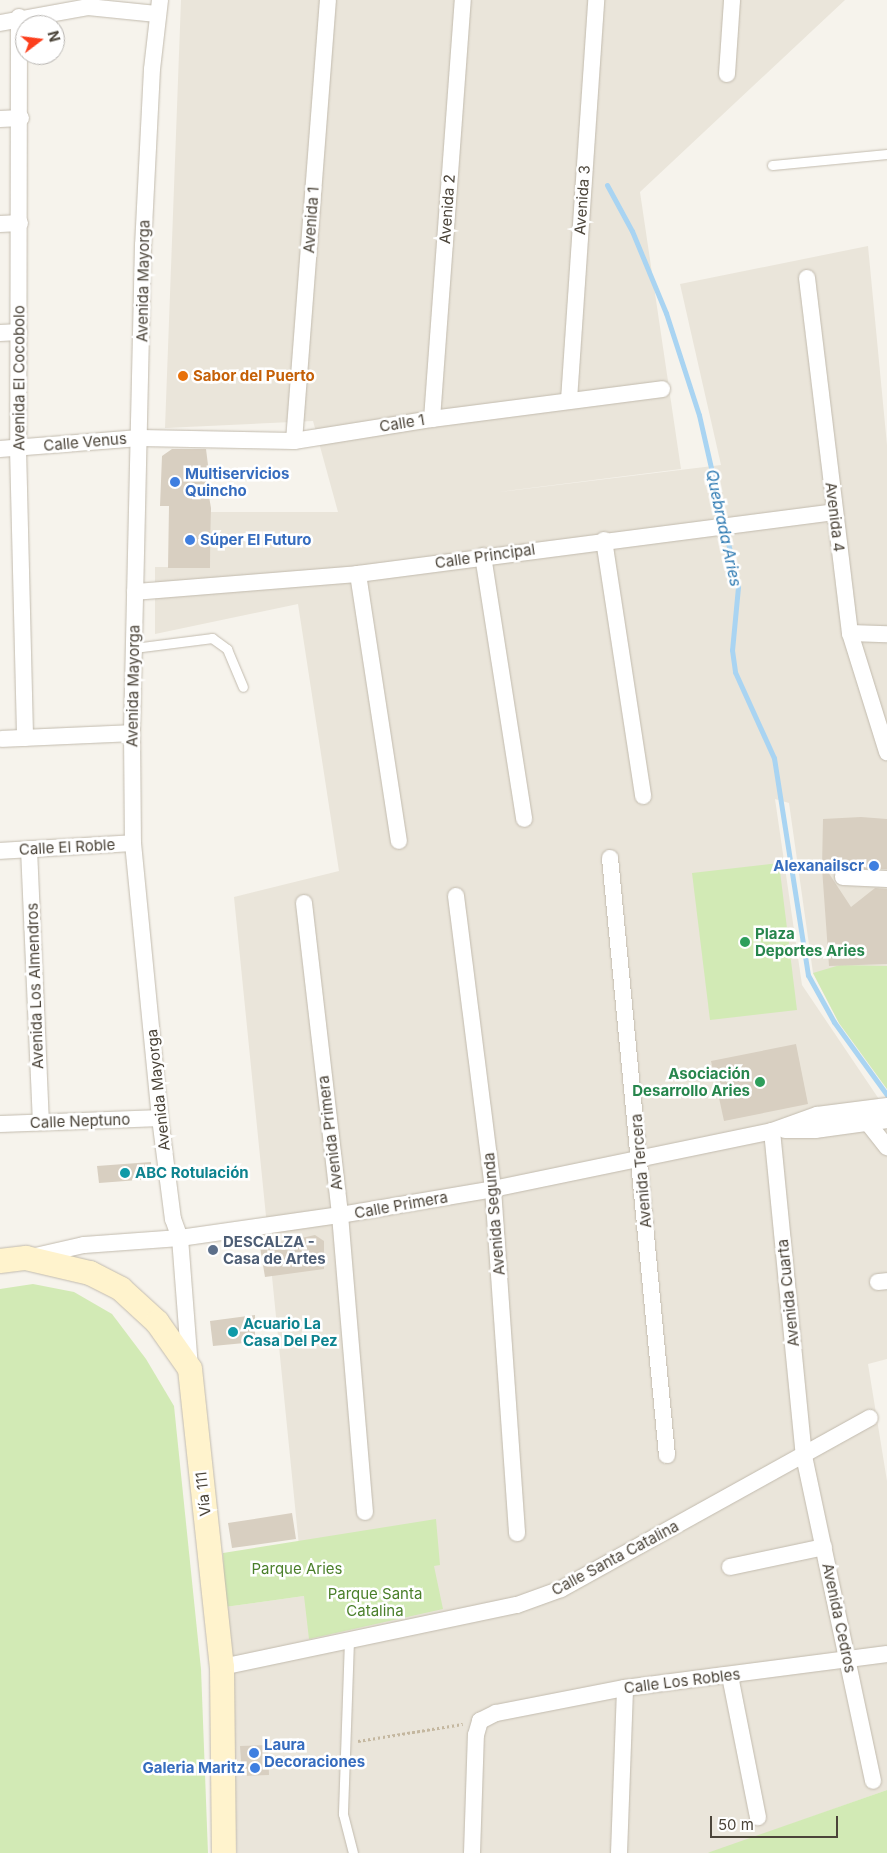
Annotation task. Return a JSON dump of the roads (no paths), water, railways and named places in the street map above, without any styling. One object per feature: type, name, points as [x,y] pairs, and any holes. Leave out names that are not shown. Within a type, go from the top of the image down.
[{"type":"main road","name":"Vía 111","points":[[0,1261],[26,1258],[90,1273],[130,1294],[157,1322],[190,1369],[222,1667],[224,1853]]},
{"type":"street","name":"Avenida 1","points":[[294,441],[328,0]]},
{"type":"street","name":"Avenida 2","points":[[432,418],[462,0]]},
{"type":"street","name":"Avenida 3","points":[[569,400],[596,0]]},
{"type":"street","points":[[727,74],[732,0]]},
{"type":"street","points":[[39,15],[88,7],[159,7]]},
{"type":"street","name":"Avenida Mayorga","points":[[159,7],[143,245],[132,734],[133,843],[160,1118],[173,1219],[180,1238],[190,1369]]},
{"type":"street","points":[[0,23],[15,19]]},
{"type":"street","name":"Avenida El Cocobolo","points":[[20,65],[18,448],[25,738]]},
{"type":"street","points":[[0,119],[21,118]]},
{"type":"street","points":[[0,224],[20,223]]},
{"type":"street","name":"Avenida 4","points":[[807,278],[850,633],[887,752]]},
{"type":"street","points":[[0,333],[19,332]]},
{"type":"street","name":"Calle 1","points":[[140,438],[294,441],[432,418],[662,389]]},
{"type":"street","name":"Calle Venus","points":[[0,449],[140,438]]},
{"type":"street","name":"Calle Principal","points":[[135,592],[358,574],[604,540],[834,512]]},
{"type":"street","points":[[604,540],[643,796]]},
{"type":"street","points":[[483,556],[524,819]]},
{"type":"street","points":[[358,574],[399,841]]},
{"type":"street","points":[[850,633],[887,634]]},
{"type":"street","points":[[2,739],[132,734]]},
{"type":"street","name":"Calle El Roble","points":[[0,851],[133,843]]},
{"type":"street","name":"Avenida Los Almendros","points":[[29,850],[40,1122]]},
{"type":"street","name":"Avenida Tercera","points":[[610,858],[667,1455]]},
{"type":"street","points":[[843,877],[887,879]]},
{"type":"street","name":"Avenida Segunda","points":[[456,896],[493,1189],[517,1533]]},
{"type":"street","name":"Avenida Primera","points":[[304,903],[340,1215],[365,1512]]},
{"type":"street","points":[[772,1131],[815,1130],[868,1123],[886,1111]]},
{"type":"street","points":[[772,1131],[817,1115],[886,1111]]},
{"type":"street","name":"Calle Neptuno","points":[[0,1124],[160,1118]]},
{"type":"street","points":[[868,1123],[887,1147]]},
{"type":"street","name":"Calle Primera","points":[[26,1258],[84,1245],[180,1238],[340,1215],[493,1189],[640,1160],[772,1131]]},
{"type":"street","name":"Avenida Cuarta","points":[[772,1131],[804,1456]]},
{"type":"street","name":"Calle Santa Catalina","points":[[222,1667],[517,1605],[561,1589],[870,1418]]},
{"type":"street","name":"Avenida Cedros","points":[[804,1456],[874,1781]]},
{"type":"street","points":[[730,1567],[824,1547]]},
{"type":"street","name":"Calle Los Robles","points":[[472,1853],[476,1735],[480,1722],[496,1713],[552,1700],[625,1688],[730,1676],[887,1654]]},
{"type":"street","points":[[730,1676],[758,1817]]},
{"type":"street","points":[[619,1853],[625,1688]]},
{"type":"lane","points":[[772,165],[887,154]]},
{"type":"lane","points":[[134,648],[212,638],[226,649],[243,688]]},
{"type":"lane","points":[[349,1640],[343,1814],[353,1853]]},
{"type":"waterway","name":"Quebrada Aries","points":[[607,185],[632,231],[666,313],[699,415],[738,587],[732,650],[735,672],[774,758],[808,975],[834,1022],[887,1095]]},
{"type":"place","name":"Sabor del Puerto","points":[[183,376]]},
{"type":"place","name":"Multiservicios Quincho","points":[[175,482]]},
{"type":"place","name":"Súper El Futuro","points":[[190,540]]},
{"type":"place","name":"Alexanailscr","points":[[874,866]]},
{"type":"place","name":"Plaza Deportes Aries","points":[[745,942]]},
{"type":"place","name":"Asociación Desarrollo Aries","points":[[760,1082]]},
{"type":"place","name":"ABC Rotulación","points":[[125,1173]]},
{"type":"place","name":"DESCALZA - Casa de Artes","points":[[213,1250]]},
{"type":"place","name":"Acuario La Casa Del Pez","points":[[233,1332]]},
{"type":"place","name":"Laura Decoraciones","points":[[254,1753]]},
{"type":"place","name":"Galeria Maritz","points":[[255,1768]]},
{"type":"park label","name":"Parque Aries","points":[[297,1569]]},
{"type":"park label","name":"Parque Santa Catalina","points":[[375,1602]]}]
